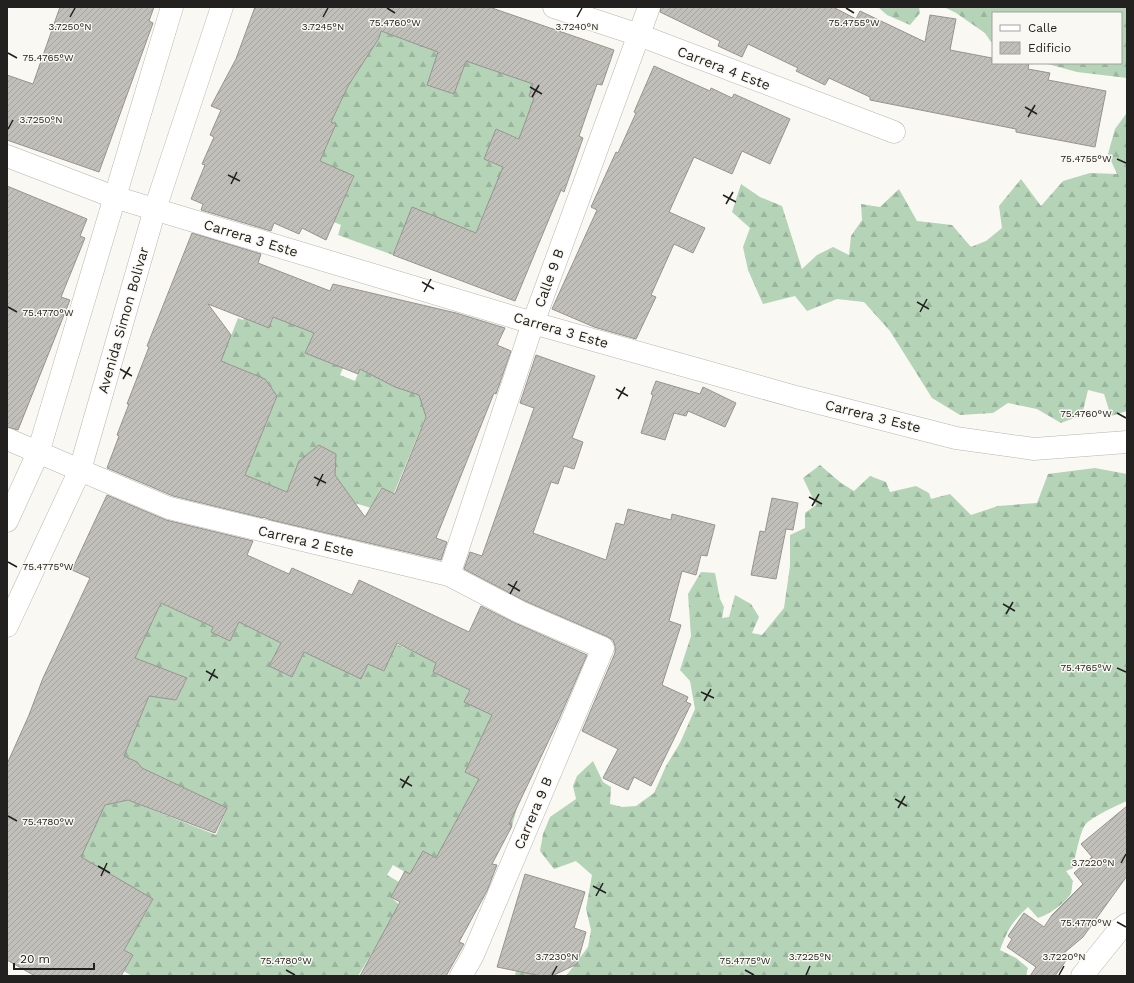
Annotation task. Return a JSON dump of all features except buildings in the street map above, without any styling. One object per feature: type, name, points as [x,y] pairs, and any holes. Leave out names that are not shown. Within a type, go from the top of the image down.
[{"type":"street","points":[[7,520],[38,453],[172,7]]},
{"type":"street","name":"Avenida Simon Bolivar","points":[[7,626],[80,470],[155,209],[222,7]]},
{"type":"street","name":"Carrera 4 Este","points":[[554,7],[639,35],[894,132]]},
{"type":"street","name":"Calle 9 B","points":[[449,574],[533,323],[649,7]]},
{"type":"street","name":"Carrera 3 Este","points":[[7,156],[114,197],[533,323],[796,396],[956,438],[1034,449],[1127,442]]},
{"type":"street","name":"Carrera 2 Este","points":[[7,439],[169,508],[449,574],[520,612],[603,648]]},
{"type":"street","name":"Carrera 9 B","points":[[461,976],[473,954],[603,648]]},
{"type":"street","points":[[1082,976],[1119,930],[1127,924]]},
{"type":"green space","points":[[878,7],[919,7],[920,13],[910,25],[887,15]]},
{"type":"green space","points":[[944,7],[1127,7],[1127,78],[1077,72],[1048,64],[1122,64],[1122,12],[992,12],[992,42],[985,33],[956,13]]},
{"type":"green space","points":[[381,31],[405,40],[441,44],[427,85],[454,94],[466,61],[538,70],[529,96],[586,116],[578,135],[528,115],[522,131],[538,138],[535,145],[496,129],[484,159],[517,173],[498,207],[488,203],[476,233],[465,228],[460,239],[403,229],[393,255],[338,235],[341,225],[334,222],[354,177],[320,161],[336,124],[331,122],[348,86]]},
{"type":"green space","points":[[1126,114],[1127,411],[1111,416],[1104,394],[1088,390],[1082,415],[1061,423],[1037,409],[1008,403],[993,413],[960,415],[932,398],[890,331],[864,302],[837,299],[807,311],[795,296],[763,304],[748,270],[743,247],[750,228],[732,212],[741,184],[760,197],[782,206],[802,269],[817,255],[833,247],[849,255],[851,236],[862,220],[861,204],[880,207],[899,189],[917,221],[952,225],[971,247],[986,241],[1002,228],[999,206],[1021,179],[1041,206],[1063,181],[1090,173],[1117,174],[1108,154],[1115,129]]},
{"type":"green space","points":[[281,298],[314,333],[306,353],[343,368],[340,375],[355,381],[360,369],[433,399],[394,493],[381,488],[371,508],[355,503],[335,475],[336,454],[319,445],[299,461],[283,501],[260,492],[264,483],[245,475],[277,396],[265,379],[190,348],[229,341],[238,318],[243,320],[244,318],[269,328]]},
{"type":"green space","points":[[820,465],[841,483],[854,491],[870,476],[886,482],[890,492],[916,486],[929,493],[931,499],[950,494],[971,515],[998,506],[1037,503],[1048,474],[1095,468],[1127,474],[1127,801],[1099,815],[1088,822],[1083,828],[1073,868],[1066,871],[1073,881],[1069,897],[1061,905],[1038,918],[1028,907],[1018,917],[1008,931],[1000,950],[1016,958],[1028,968],[1026,976],[566,976],[588,947],[591,930],[586,909],[592,875],[576,861],[554,869],[540,851],[543,834],[550,817],[576,799],[573,786],[577,776],[593,761],[603,782],[611,787],[610,804],[622,807],[636,806],[654,793],[666,766],[680,743],[695,709],[690,681],[680,670],[691,636],[688,594],[701,572],[715,573],[720,599],[724,607],[722,618],[729,617],[735,595],[751,604],[759,617],[752,633],[762,635],[784,608],[790,566],[790,535],[805,528],[805,513],[816,505],[803,478]]},
{"type":"green space","points":[[161,603],[213,627],[211,632],[230,641],[241,617],[281,643],[269,666],[292,677],[304,652],[368,664],[384,671],[396,644],[421,655],[442,651],[433,672],[470,689],[464,702],[520,724],[509,746],[483,734],[465,772],[489,783],[519,801],[512,826],[467,801],[437,858],[423,852],[410,875],[393,865],[387,875],[399,882],[391,897],[410,915],[384,933],[358,976],[132,976],[124,971],[133,955],[102,937],[121,905],[143,917],[153,899],[60,846],[85,842],[105,805],[128,800],[216,835],[227,808],[142,768],[124,756],[149,696],[176,700],[187,679],[135,658]]},
{"type":"green space","points":[[516,970],[546,976],[515,976]]}]
